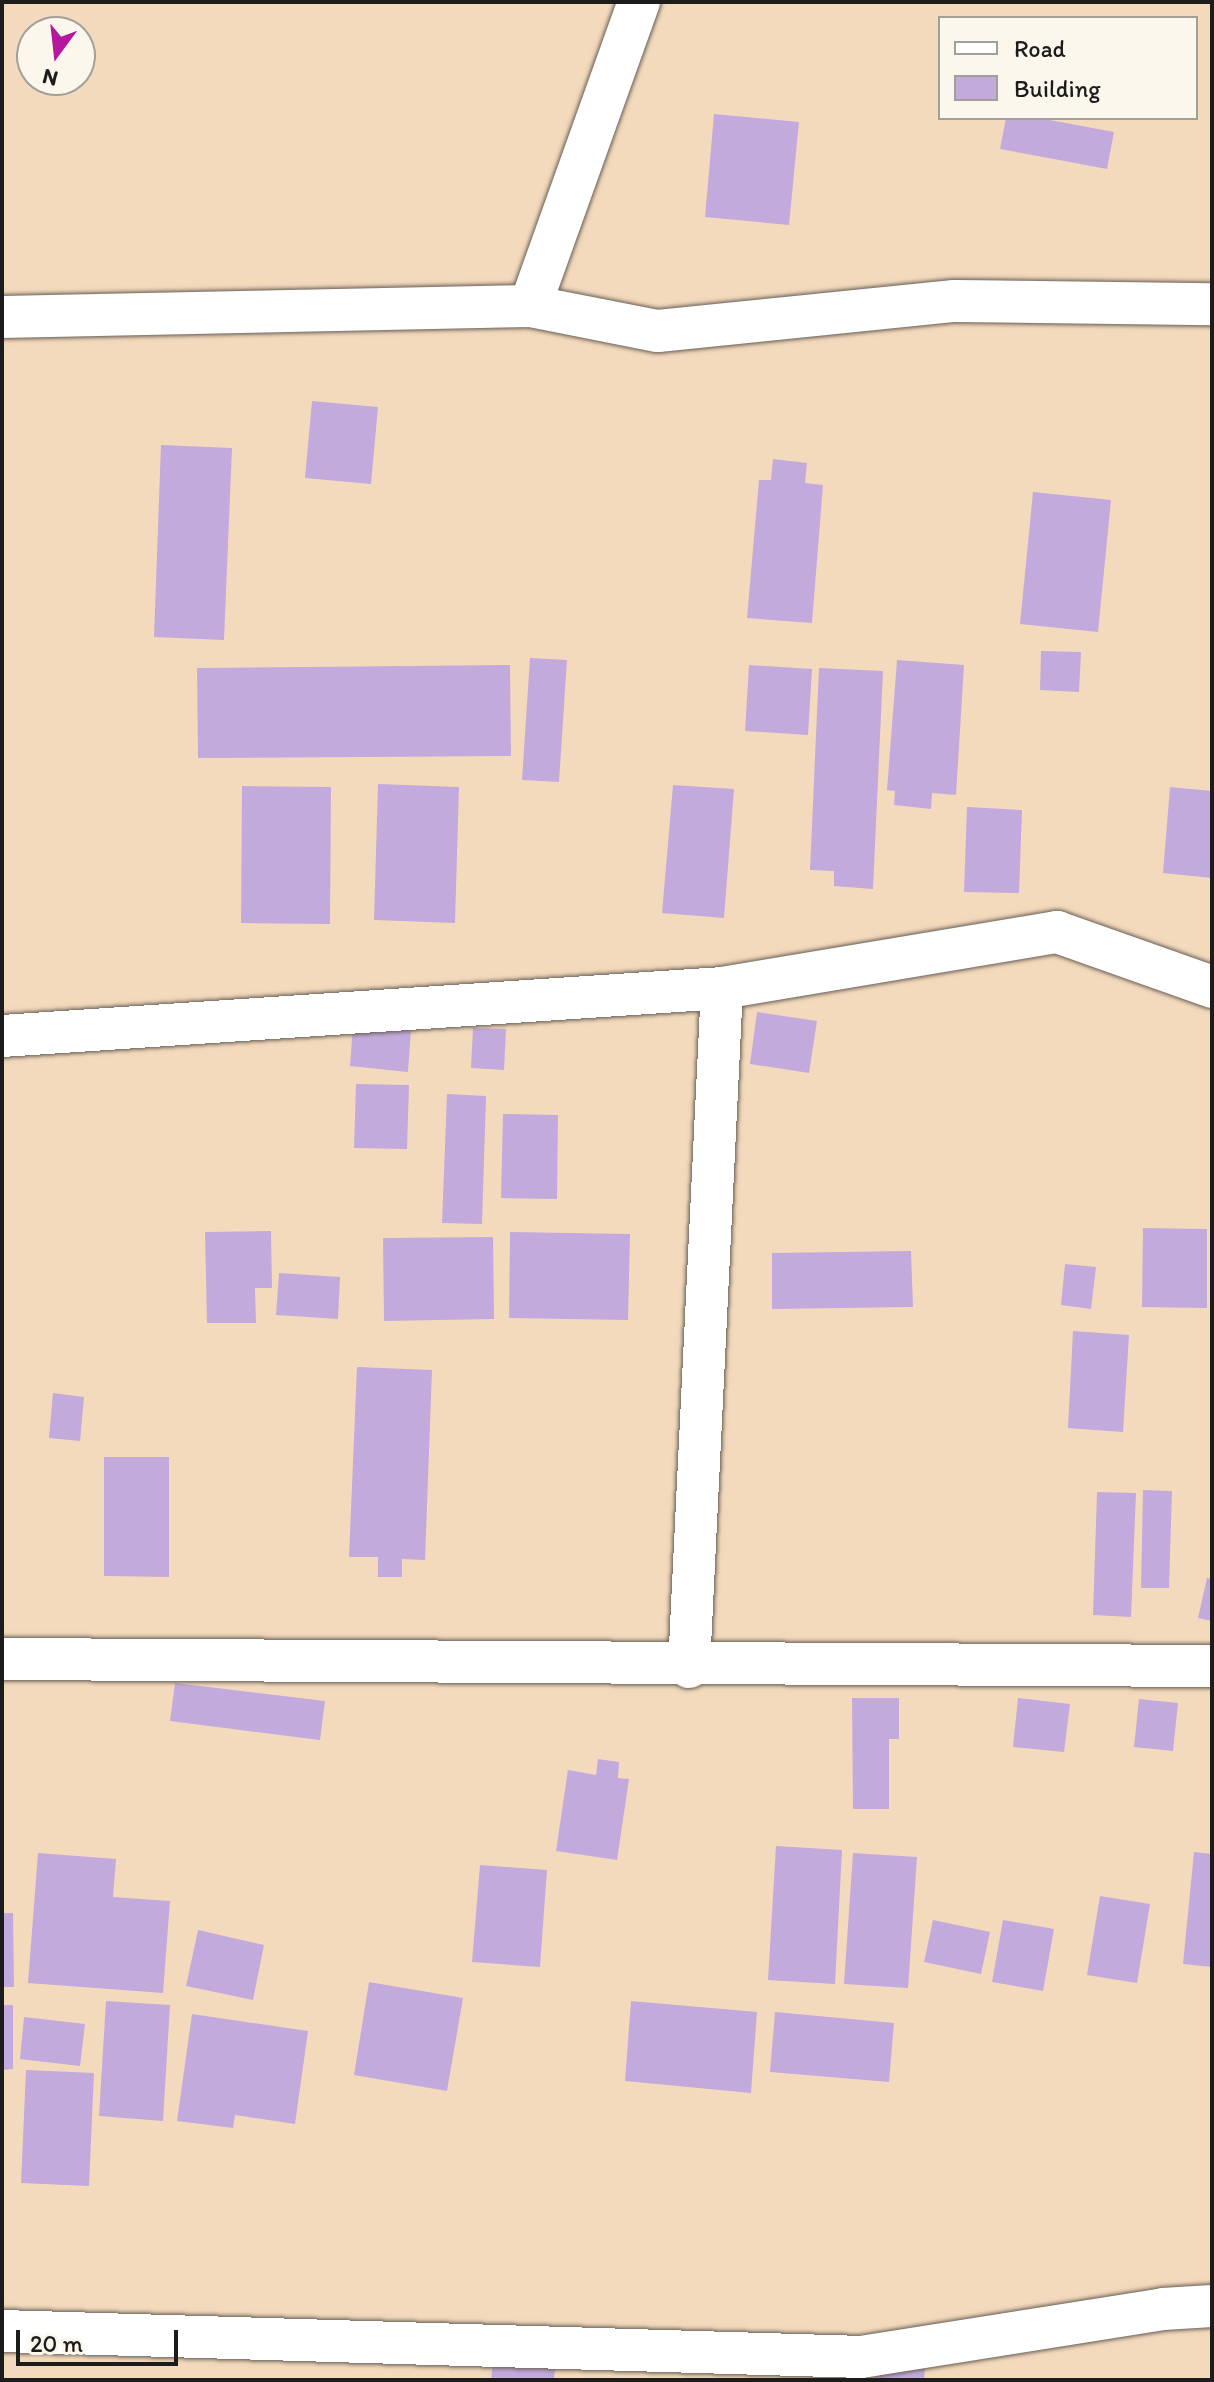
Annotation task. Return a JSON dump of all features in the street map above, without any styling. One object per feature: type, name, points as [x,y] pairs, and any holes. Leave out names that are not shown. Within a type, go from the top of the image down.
[{"type":"street","points":[[530,306],[639,2]]},
{"type":"street","points":[[2,317],[530,306],[658,331],[954,301],[1212,304]]},
{"type":"street","points":[[2,1036],[722,988],[1057,932],[1212,987]]},
{"type":"street","points":[[689,1667],[722,988]]},
{"type":"street","points":[[2,1659],[689,1667],[1212,1666]]},
{"type":"street","points":[[2,2331],[861,2357],[1163,2309],[1212,2306]]},
{"type":"building","points":[[714,114],[799,122],[789,225],[705,217]]},
{"type":"building","points":[[1006,120],[1050,120],[1114,132],[1107,169],[1000,149]]},
{"type":"building","points":[[312,401],[378,407],[371,484],[305,478]]},
{"type":"building","points":[[161,445],[232,448],[224,640],[154,637]]},
{"type":"building","points":[[773,459],[807,463],[805,483],[823,485],[812,623],[747,618],[759,480],[771,480]]},
{"type":"building","points":[[1033,492],[1111,500],[1098,632],[1020,624]]},
{"type":"building","points":[[1041,651],[1081,652],[1079,692],[1040,690]]},
{"type":"building","points":[[530,658],[567,660],[559,782],[522,780]]},
{"type":"building","points":[[897,660],[964,665],[956,795],[932,793],[931,809],[894,805],[895,791],[887,790]]},
{"type":"building","points":[[510,665],[511,756],[198,758],[197,668]]},
{"type":"building","points":[[749,665],[812,669],[808,735],[745,731]]},
{"type":"building","points":[[819,668],[883,671],[873,889],[834,886],[834,871],[810,870]]},
{"type":"building","points":[[378,784],[459,787],[455,923],[374,920]]},
{"type":"building","points":[[673,785],[734,789],[724,918],[662,913]]},
{"type":"building","points":[[242,786],[331,787],[330,924],[241,923]]},
{"type":"building","points":[[1170,787],[1212,791],[1212,878],[1163,873]]},
{"type":"building","points":[[967,807],[1022,810],[1019,893],[964,892]]},
{"type":"building","points":[[757,1012],[817,1021],[809,1073],[750,1064]]},
{"type":"building","points":[[353,1026],[411,1030],[408,1072],[350,1066]]},
{"type":"building","points":[[473,1028],[506,1029],[504,1070],[471,1068]]},
{"type":"building","points":[[356,1084],[409,1085],[407,1149],[354,1148]]},
{"type":"building","points":[[447,1094],[486,1096],[482,1224],[442,1223]]},
{"type":"building","points":[[503,1114],[558,1115],[557,1199],[501,1198]]},
{"type":"building","points":[[1143,1228],[1207,1229],[1207,1308],[1142,1307]]},
{"type":"building","points":[[271,1231],[272,1288],[255,1288],[256,1323],[207,1323],[205,1232]]},
{"type":"building","points":[[510,1232],[630,1234],[628,1320],[509,1318]]},
{"type":"building","points":[[493,1237],[494,1319],[384,1321],[383,1238]]},
{"type":"building","points":[[911,1251],[913,1307],[772,1309],[772,1253]]},
{"type":"building","points":[[1065,1264],[1096,1267],[1091,1309],[1061,1305]]},
{"type":"building","points":[[279,1273],[340,1277],[338,1319],[276,1315]]},
{"type":"building","points":[[1073,1331],[1129,1335],[1123,1432],[1068,1428]]},
{"type":"building","points":[[357,1367],[432,1370],[425,1560],[402,1559],[402,1577],[378,1577],[378,1557],[349,1557]]},
{"type":"building","points":[[53,1393],[84,1397],[80,1441],[49,1438]]},
{"type":"building","points":[[104,1457],[169,1457],[169,1577],[104,1576]]},
{"type":"building","points":[[1143,1490],[1172,1491],[1169,1588],[1141,1588]]},
{"type":"building","points":[[1097,1492],[1136,1493],[1131,1617],[1093,1615]]},
{"type":"building","points":[[1207,1578],[1212,1579],[1212,1621],[1198,1618]]},
{"type":"building","points":[[175,1683],[325,1701],[320,1740],[170,1721]]},
{"type":"building","points":[[852,1698],[899,1698],[899,1739],[889,1739],[889,1809],[853,1809]]},
{"type":"building","points":[[1018,1698],[1070,1704],[1064,1752],[1013,1747]]},
{"type":"building","points":[[1139,1699],[1178,1703],[1173,1751],[1134,1747]]},
{"type":"building","points":[[598,1759],[619,1762],[618,1778],[629,1779],[617,1860],[556,1851],[568,1770],[596,1775]]},
{"type":"building","points":[[776,1846],[842,1850],[835,1984],[768,1980]]},
{"type":"building","points":[[1194,1852],[1212,1854],[1212,1967],[1183,1964]]},
{"type":"building","points":[[38,1853],[116,1859],[113,1897],[170,1901],[163,1993],[28,1983]]},
{"type":"building","points":[[853,1853],[917,1857],[908,1988],[844,1984]]},
{"type":"building","points":[[480,1865],[547,1870],[540,1967],[472,1962]]},
{"type":"building","points":[[1100,1896],[1150,1904],[1137,1983],[1087,1975]]},
{"type":"building","points":[[2,1913],[13,1913],[14,1987],[2,1987]]},
{"type":"building","points":[[933,1920],[990,1932],[981,1974],[924,1962]]},
{"type":"building","points":[[1003,1920],[1054,1929],[1043,1991],[992,1982]]},
{"type":"building","points":[[198,1930],[264,1945],[253,2000],[186,1986]]},
{"type":"building","points":[[369,1982],[463,1998],[447,2091],[354,2075]]},
{"type":"building","points":[[106,2001],[170,2005],[163,2121],[99,2116]]},
{"type":"building","points":[[631,2001],[757,2012],[751,2093],[625,2081]]},
{"type":"building","points":[[2,2005],[13,2005],[13,2069],[2,2070]]},
{"type":"building","points":[[775,2012],[894,2023],[889,2082],[770,2072]]},
{"type":"building","points":[[192,2014],[308,2031],[295,2124],[235,2115],[233,2128],[177,2121]]},
{"type":"building","points":[[24,2017],[85,2024],[80,2066],[20,2059]]},
{"type":"building","points":[[26,2070],[94,2073],[89,2186],[21,2183]]},
{"type":"building","points":[[493,2363],[555,2367],[554,2380],[491,2380]]},
{"type":"building","points":[[877,2364],[925,2368],[924,2380],[876,2380]]}]
